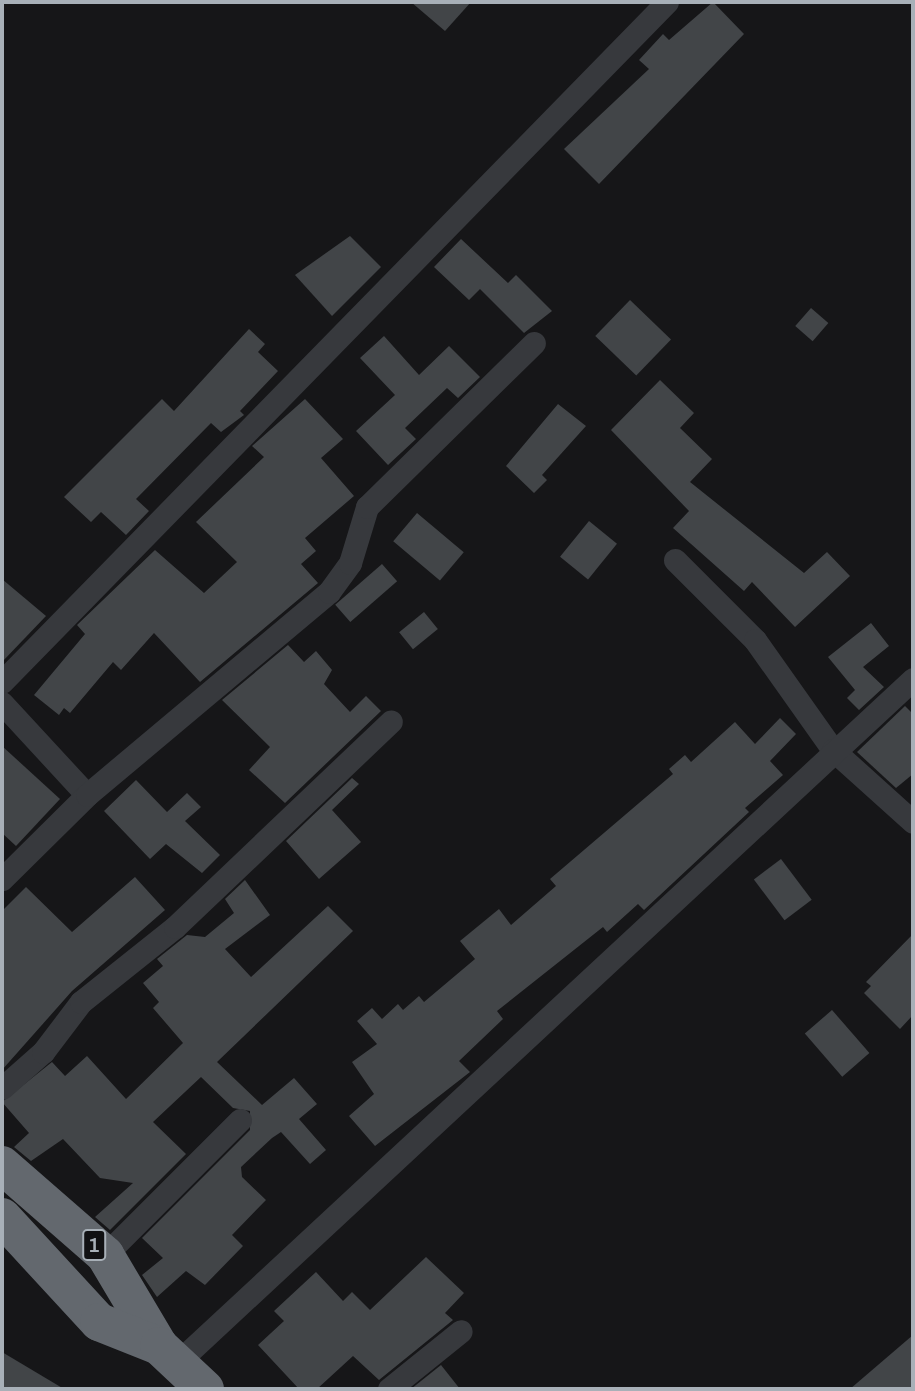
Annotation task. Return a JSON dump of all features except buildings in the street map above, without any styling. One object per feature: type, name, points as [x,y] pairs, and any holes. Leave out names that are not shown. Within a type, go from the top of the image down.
[{"type":"highway","name":"1","points":[[2,1165],[105,1255],[169,1354],[205,1389]]},
{"type":"highway","name":"1","points":[[2,1217],[99,1322],[169,1354]]},
{"type":"street","points":[[2,682],[667,2]]},
{"type":"street","points":[[2,879],[87,795],[329,592],[350,563],[367,507],[534,343]]},
{"type":"street","points":[[675,560],[755,640],[833,750],[911,815]]},
{"type":"street","points":[[169,1354],[913,679]]},
{"type":"street","points":[[2,703],[87,795]]},
{"type":"street","points":[[2,1088],[43,1052],[81,1002],[175,927],[391,721]]},
{"type":"street","points":[[105,1255],[240,1120]]},
{"type":"street","points":[[388,1389],[461,1331]]}]
